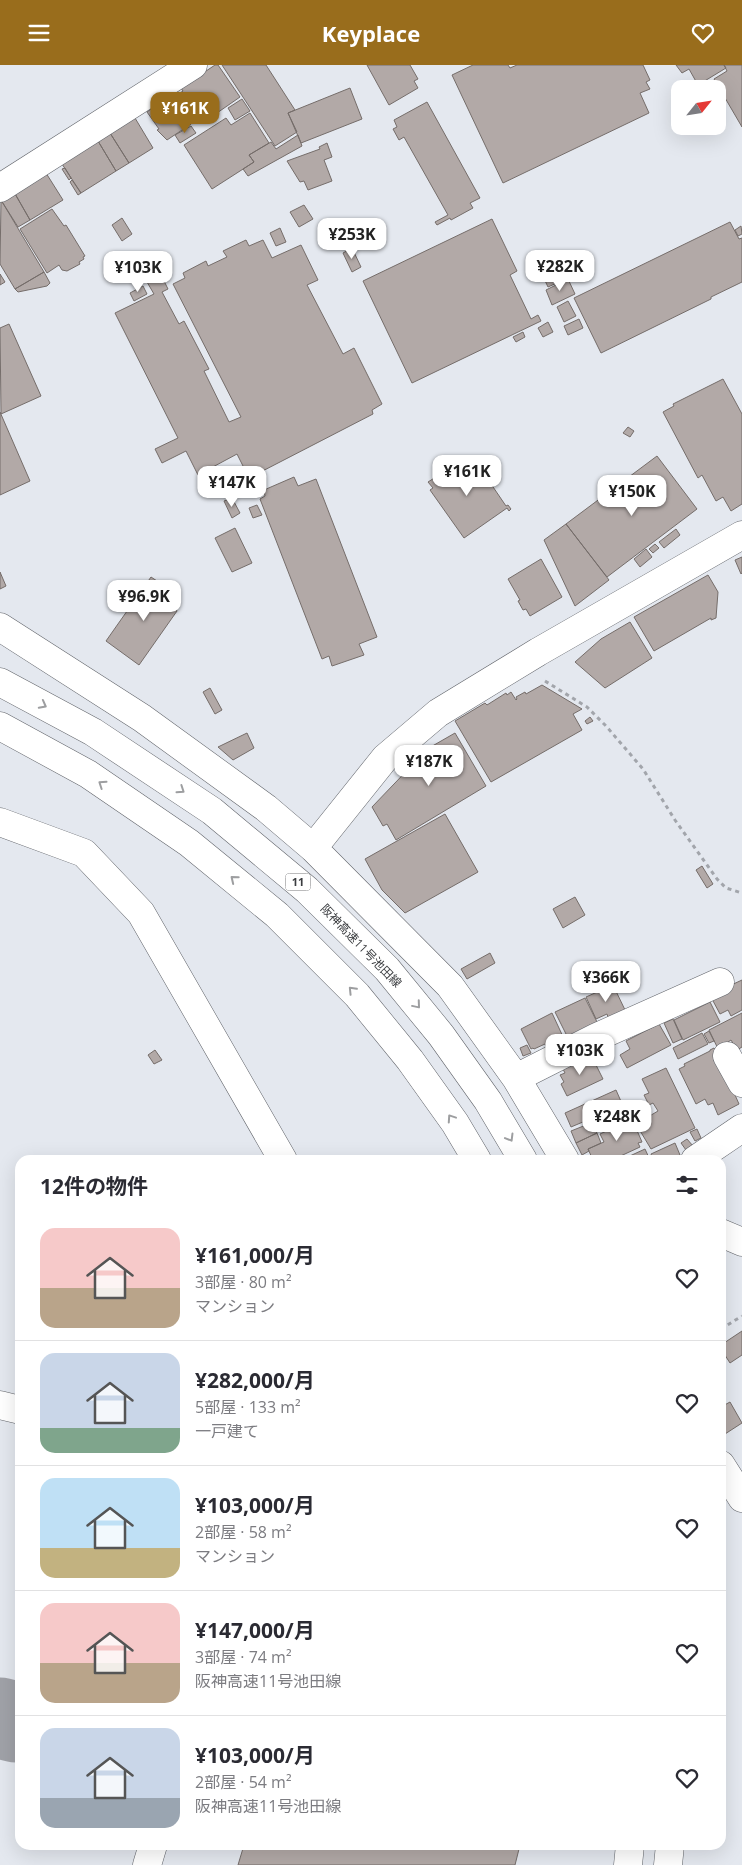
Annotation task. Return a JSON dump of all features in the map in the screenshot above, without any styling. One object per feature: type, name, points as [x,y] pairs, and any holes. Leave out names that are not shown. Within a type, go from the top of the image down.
[{"type":"main road","points":[[0,188],[193,65]]},
{"type":"main road","points":[[313,848],[385,759],[438,713],[516,665],[742,535]]},
{"type":"main road","points":[[0,627],[142,718],[266,808],[313,848],[450,986],[516,1078],[562,1155]]},
{"type":"main road","name":"阪神高速11号池田線","points":[[0,682],[93,732],[212,811],[307,890],[387,969],[441,1035],[488,1101],[521,1155]]},
{"type":"main road","points":[[0,726],[88,774],[189,843],[277,915],[357,995],[404,1053],[454,1123],[474,1155]]},
{"type":"main road","points":[[0,822],[84,853],[141,913],[280,1155]]},
{"type":"main road","points":[[516,1078],[596,1037],[720,982]]},
{"type":"main road","points":[[727,1057],[742,1083]]},
{"type":"main road","points":[[702,1155],[742,1128]]},
{"type":"main road","points":[[726,1235],[742,1242]]},
{"type":"main road","points":[[0,1405],[15,1409]]},
{"type":"main road","points":[[726,1473],[742,1498]]},
{"type":"main road","points":[[147,1865],[152,1850]]},
{"type":"main road","points":[[628,1865],[630,1850]]},
{"type":"main road","points":[[668,1865],[670,1850]]},
{"type":"main road","points":[[676,1865],[680,1850]]},
{"type":"path","points":[[516,665],[587,707],[606,725],[643,769],[675,820],[717,879],[726,888],[742,893]]},
{"type":"path","points":[[726,1326],[742,1316]]},
{"type":"building","points":[[215,65],[218,65],[240,97],[204,122],[202,119],[200,121],[180,93],[183,91],[181,88]]},
{"type":"building","points":[[222,65],[266,65],[295,110],[288,113],[297,132],[275,146]]},
{"type":"building","points":[[367,65],[410,65],[418,79],[414,81],[418,88],[389,105]]},
{"type":"building","points":[[473,65],[508,65],[510,68],[517,65],[643,65],[650,80],[646,82],[650,89],[640,93],[649,113],[503,183],[452,75]]},
{"type":"building","points":[[676,65],[724,65],[726,68],[706,80],[695,80],[689,69],[682,73]]},
{"type":"building","points":[[724,65],[742,65],[742,127],[726,100],[726,80],[714,79],[727,71]]},
{"type":"building","points":[[350,88],[362,119],[301,143],[288,113]]},
{"type":"building","points":[[171,95],[191,124],[167,140],[157,130],[159,129],[147,112]]},
{"type":"building","points":[[242,99],[250,111],[235,120],[228,108]]},
{"type":"building","points":[[427,102],[480,198],[470,203],[473,208],[437,225],[435,222],[448,215],[404,137],[399,140],[393,129],[397,127],[394,120]]},
{"type":"building","points":[[250,113],[269,143],[249,155],[254,162],[212,189],[184,145],[226,118],[231,125]]},
{"type":"building","points":[[135,118],[153,148],[129,163],[110,133]]},
{"type":"building","points":[[191,126],[196,133],[180,143],[175,135]]},
{"type":"building","points":[[110,133],[129,163],[116,171],[98,141]]},
{"type":"building","points":[[298,135],[302,146],[248,176],[243,169],[254,162],[249,155],[271,142],[276,149]]},
{"type":"building","points":[[98,141],[116,171],[81,193],[62,164]]},
{"type":"building","points":[[327,143],[332,157],[324,160],[332,181],[308,190],[304,181],[300,182],[287,161],[320,149],[319,147]]},
{"type":"building","points":[[65,168],[71,178],[69,180],[62,169]]},
{"type":"building","points":[[46,173],[63,200],[30,220],[14,192]]},
{"type":"building","points":[[72,180],[81,193],[78,195],[70,182]]},
{"type":"building","points":[[14,192],[30,220],[18,227],[1,200]]},
{"type":"building","points":[[1,200],[44,272],[15,289],[0,264]]},
{"type":"building","points":[[304,205],[313,219],[299,227],[290,212]]},
{"type":"building","points":[[52,209],[64,226],[66,225],[85,256],[79,262],[80,264],[67,271],[62,270],[59,265],[47,273],[20,229]]},
{"type":"building","points":[[122,218],[132,234],[122,241],[112,225]]},
{"type":"building","points":[[492,219],[517,271],[510,275],[531,319],[538,315],[541,321],[412,383],[363,281]]},
{"type":"building","points":[[730,222],[739,239],[742,238],[742,282],[601,353],[574,298]]},
{"type":"building","points":[[741,226],[742,234],[738,236],[735,230]]},
{"type":"building","points":[[280,228],[286,242],[276,246],[270,233]]},
{"type":"building","points":[[246,240],[249,246],[263,240],[272,258],[301,245],[318,280],[307,285],[343,354],[354,348],[382,404],[372,410],[373,414],[249,478],[237,454],[198,475],[186,451],[162,463],[155,449],[178,438],[115,313],[154,294],[147,282],[161,275],[168,289],[162,292],[179,324],[184,321],[209,369],[204,371],[229,422],[241,417],[173,284],[185,278],[183,273],[206,261],[208,266],[227,257],[223,251]]},
{"type":"building","points":[[352,248],[361,267],[352,272],[343,253]]},
{"type":"building","points":[[552,267],[559,282],[548,287],[541,272]]},
{"type":"building","points":[[44,272],[50,283],[47,286],[18,292],[15,289]]},
{"type":"building","points":[[0,274],[5,282],[0,285]]},
{"type":"building","points":[[568,279],[575,294],[552,305],[546,290]]},
{"type":"building","points":[[143,286],[147,294],[134,301],[130,293]]},
{"type":"building","points":[[568,301],[576,316],[564,322],[557,307]]},
{"type":"building","points":[[579,319],[583,328],[568,335],[564,326]]},
{"type":"building","points":[[548,322],[553,332],[543,337],[538,328]]},
{"type":"building","points":[[9,324],[41,396],[1,414],[0,328]]},
{"type":"building","points":[[523,332],[525,337],[516,342],[513,337]]},
{"type":"building","points":[[723,379],[742,414],[742,504],[731,511],[723,497],[716,501],[702,475],[698,478],[663,412],[674,406],[673,404]]},
{"type":"building","points":[[0,412],[30,481],[0,495]]},
{"type":"building","points":[[628,427],[634,431],[630,437],[623,433]]},
{"type":"building","points":[[657,456],[697,509],[607,577],[566,524]]},
{"type":"building","points":[[474,459],[506,506],[508,505],[511,509],[509,511],[507,508],[464,538],[430,490],[433,488],[428,482],[439,475],[434,468],[443,462],[451,475]]},
{"type":"building","points":[[294,477],[298,486],[316,479],[377,637],[359,644],[364,655],[332,666],[329,656],[322,659],[260,499],[265,496],[264,490]]},
{"type":"building","points":[[232,498],[240,513],[232,518],[224,501]]},
{"type":"building","points":[[257,505],[262,515],[253,518],[249,508]]},
{"type":"building","points":[[566,524],[609,580],[575,606],[544,540]]},
{"type":"building","points":[[235,528],[252,563],[232,572],[215,538]]},
{"type":"building","points":[[676,529],[680,535],[664,548],[659,542]]},
{"type":"building","points":[[655,544],[659,548],[653,553],[649,549]]},
{"type":"building","points":[[646,549],[652,557],[640,567],[634,559]]},
{"type":"building","points":[[742,557],[742,573],[741,574],[735,560]]},
{"type":"building","points":[[541,559],[562,597],[530,616],[526,609],[523,610],[518,601],[520,600],[508,579]]},
{"type":"building","points":[[0,572],[6,586],[0,589]]},
{"type":"building","points":[[708,575],[718,592],[716,618],[711,620],[711,618],[654,651],[634,617]]},
{"type":"building","points":[[151,577],[163,585],[177,611],[139,665],[106,641]]},
{"type":"building","points":[[630,622],[652,658],[605,688],[575,662],[601,639]]},
{"type":"building","points":[[542,685],[582,709],[573,714],[582,730],[491,782],[455,721],[506,693],[507,695],[511,692],[516,700],[516,697]]},
{"type":"building","points":[[210,688],[222,710],[215,714],[203,692]]},
{"type":"building","points":[[590,717],[593,721],[587,724],[585,721]]},
{"type":"building","points":[[247,733],[254,748],[233,760],[218,747]]},
{"type":"building","points":[[455,733],[486,786],[396,840],[387,824],[383,826],[372,807],[417,760],[415,756]]},
{"type":"building","points":[[445,814],[478,872],[405,913],[382,890],[365,859]]},
{"type":"building","points":[[702,866],[713,884],[707,888],[696,870]]},
{"type":"building","points":[[575,897],[585,915],[563,928],[553,909]]},
{"type":"building","points":[[490,953],[495,963],[467,979],[461,969]]},
{"type":"building","points":[[742,980],[742,1010],[731,1016],[728,1010],[720,1014],[712,999],[727,987]]},
{"type":"building","points":[[613,985],[626,1012],[608,1017],[607,1014],[596,1019],[586,997]]},
{"type":"building","points":[[585,998],[598,1024],[568,1038],[555,1012]]},
{"type":"building","points":[[710,1002],[720,1022],[683,1040],[674,1020]]},
{"type":"building","points":[[552,1013],[565,1041],[547,1047],[545,1044],[531,1049],[521,1029]]},
{"type":"building","points":[[742,1013],[742,1047],[737,1050],[731,1040],[728,1042],[730,1048],[720,1053],[709,1030]]},
{"type":"building","points":[[673,1019],[682,1039],[673,1043],[664,1023]]},
{"type":"building","points":[[659,1024],[671,1045],[627,1068],[620,1055],[630,1049],[626,1041]]},
{"type":"building","points":[[709,1031],[714,1041],[709,1043],[704,1034]]},
{"type":"building","points":[[702,1033],[708,1044],[678,1059],[673,1048]]},
{"type":"building","points":[[527,1045],[531,1053],[523,1056],[520,1048]]},
{"type":"building","points":[[714,1048],[737,1094],[735,1095],[739,1104],[718,1115],[713,1103],[708,1105],[705,1099],[696,1104],[679,1069],[685,1066],[684,1064]]},
{"type":"building","points":[[155,1050],[162,1060],[154,1064],[148,1055]]},
{"type":"building","points":[[586,1058],[588,1062],[593,1059],[603,1079],[567,1096],[561,1084],[564,1082],[560,1075],[565,1073],[563,1069]]},
{"type":"building","points":[[666,1068],[695,1128],[651,1149],[636,1124],[658,1111],[653,1103],[649,1105],[644,1095],[649,1093],[642,1079]]},
{"type":"building","points":[[616,1090],[627,1115],[601,1127],[599,1120],[592,1124],[590,1119],[571,1127],[565,1113]]},
{"type":"building","points":[[632,1119],[642,1142],[638,1143],[640,1147],[623,1155],[591,1155],[588,1149],[604,1142],[600,1134]]},
{"type":"building","points":[[591,1123],[597,1133],[576,1143],[571,1131]]},
{"type":"building","points":[[697,1129],[701,1138],[695,1141],[690,1132]]},
{"type":"building","points":[[597,1133],[601,1143],[588,1149],[589,1151],[582,1155],[576,1143]]},
{"type":"building","points":[[687,1139],[693,1146],[686,1150],[681,1143]]},
{"type":"building","points":[[675,1143],[680,1155],[651,1155]]},
{"type":"building","points":[[645,1149],[648,1155],[632,1155]]},
{"type":"building","points":[[742,1331],[742,1355],[730,1363],[726,1357],[726,1342]]},
{"type":"building","points":[[730,1402],[742,1423],[726,1433],[726,1404]]},
{"type":"building","points":[[242,1850],[519,1850],[515,1865],[238,1865]]},
{"type":"taxiway","points":[[0,1718],[15,1722]]}]
